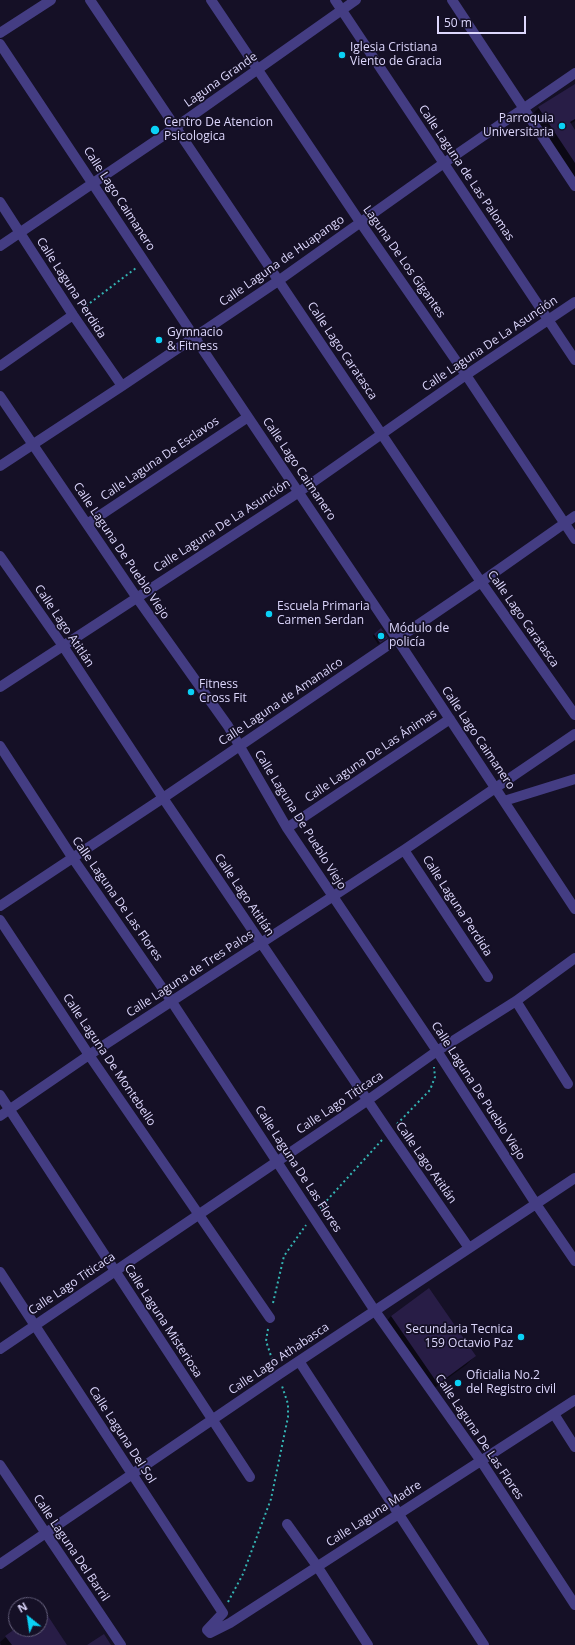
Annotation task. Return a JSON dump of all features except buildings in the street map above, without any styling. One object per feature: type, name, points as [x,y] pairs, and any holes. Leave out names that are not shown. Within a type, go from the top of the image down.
[{"type":"street","points":[[0,33],[51,0]]},
{"type":"street","name":"Calle Lago Caratasca","points":[[90,0],[481,582],[575,715]]},
{"type":"street","name":"Laguna De Los Gigantes","points":[[211,0],[360,222],[466,375],[575,540]]},
{"type":"street","name":"Calle Laguna de Las Palomas","points":[[334,0],[575,360]]},
{"type":"street","name":"Laguna Grande","points":[[0,246],[176,127],[356,0]]},
{"type":"street","points":[[452,0],[575,186]]},
{"type":"street","name":"Calle Lago Caimanero","points":[[0,44],[397,639],[575,909]]},
{"type":"street","name":"Calle Laguna de Huapango","points":[[0,466],[195,338],[575,73]]},
{"type":"street","name":"Calle Laguna Perdida","points":[[0,202],[73,316],[122,386]]},
{"type":"street","name":"Calle Laguna De La Asunción","points":[[0,687],[299,492],[466,375],[549,321],[575,302]]},
{"type":"street","points":[[0,366],[73,316]]},
{"type":"street","name":"Calle Laguna De Pueblo Viejo","points":[[0,396],[136,598],[228,726],[238,746],[287,828],[437,1051],[536,1204],[575,1261]]},
{"type":"street","name":"Calle Laguna De Esclavos","points":[[87,524],[248,416]]},
{"type":"street","name":"Calle Laguna de Amanalco","points":[[0,906],[163,798],[481,582],[575,516]]},
{"type":"street","name":"Calle Lago Atitlán","points":[[0,556],[62,646],[261,944],[469,1248]]},
{"type":"street","name":"Calle Laguna De Las Ánimas","points":[[287,828],[450,719]]},
{"type":"street","name":"Calle Laguna de Tres Palos","points":[[0,1116],[89,1055],[496,789],[575,734]]},
{"type":"street","name":"Calle Laguna De Las Flores","points":[[0,746],[72,857],[172,1002],[312,1216],[376,1311],[481,1461],[575,1605]]},
{"type":"street","points":[[504,801],[575,779]]},
{"type":"street","name":"Calle Laguna Perdida","points":[[404,850],[488,977]]},
{"type":"street","name":"Calle Laguna De Montebello","points":[[0,920],[89,1055],[270,1318]]},
{"type":"street","name":"Calle Lago Titicaca","points":[[0,1349],[368,1100],[437,1051],[516,1001],[575,958]]},
{"type":"street","points":[[516,1001],[568,1084]]},
{"type":"street","name":"Calle Laguna Misteriosa","points":[[0,1095],[250,1477]]},
{"type":"street","name":"Calle Lago Athabasca","points":[[0,1564],[278,1375],[575,1178]]},
{"type":"street","name":"Calle Laguna Del Sol","points":[[0,1272],[223,1613]]},
{"type":"street","points":[[299,1361],[484,1645]]},
{"type":"street","name":"Calle Laguna Madre","points":[[223,1613],[207,1630],[209,1633],[212,1633],[230,1623],[575,1400]]},
{"type":"street","points":[[554,1414],[575,1446]]},
{"type":"street","name":"Calle Laguna Del Barril","points":[[0,1465],[121,1645]]},
{"type":"street","points":[[287,1524],[317,1566],[368,1645]]},
{"type":"path","points":[[73,316],[145,262]]},
{"type":"path","points":[[223,1613],[246,1567],[271,1499],[288,1417],[288,1404],[266,1341],[284,1256],[312,1216]]},
{"type":"place","name":"Iglesia Cristiana Viento de Gracia","points":[[342,55]]},
{"type":"place","name":"Parroquia Universitaria","points":[[562,126]]},
{"type":"place","name":"Centro De Atencion Psicologica","points":[[155,130]]},
{"type":"place","name":"Gymnacio & Fitness","points":[[159,340]]},
{"type":"place","name":"Escuela Primaria Carmen Serdan","points":[[269,614]]},
{"type":"place","name":"Módulo de policía","points":[[381,636]]},
{"type":"place","name":"Fitness Cross Fit","points":[[191,692]]},
{"type":"place","name":"Secundaria Tecnica 159 Octavio Paz","points":[[521,1337]]},
{"type":"place","name":"Oficialia No.2 del Registro civil","points":[[458,1383]]}]
